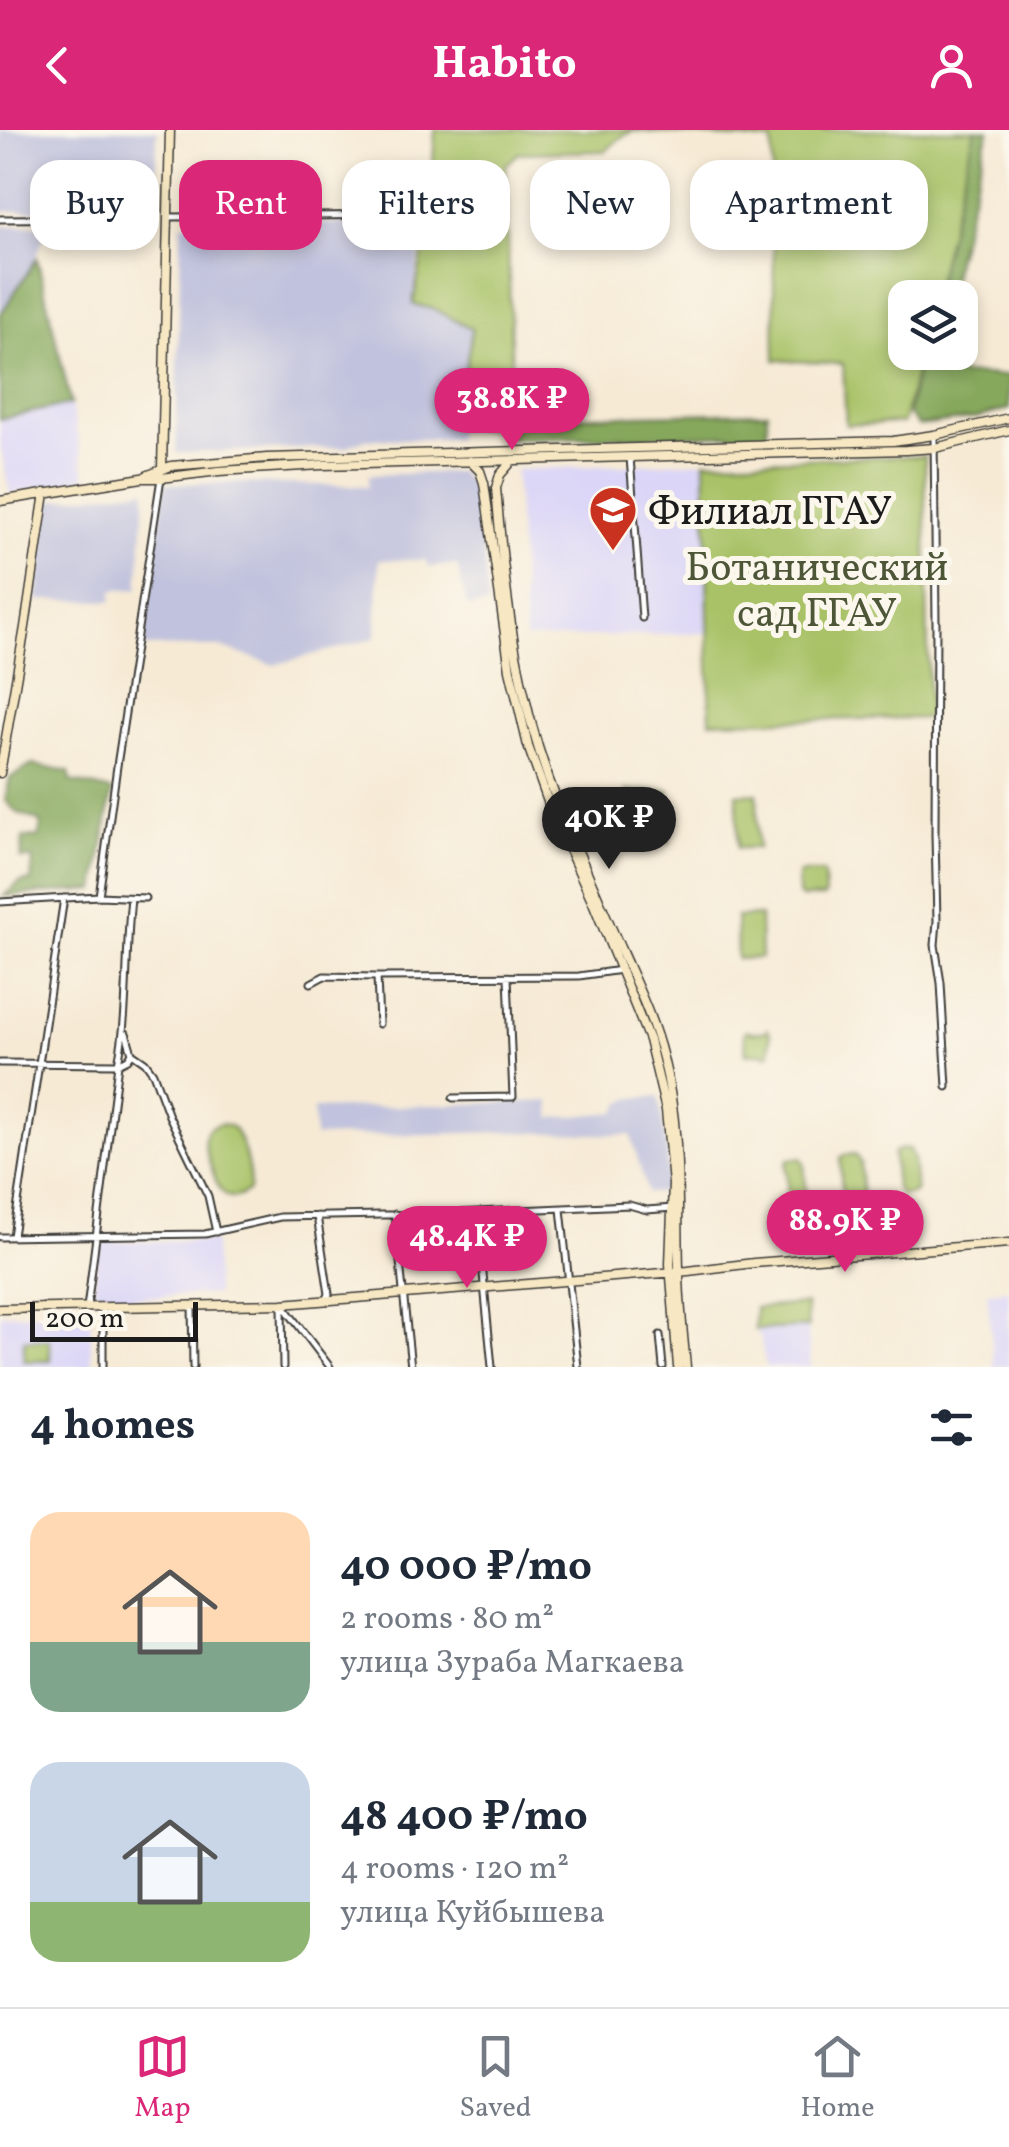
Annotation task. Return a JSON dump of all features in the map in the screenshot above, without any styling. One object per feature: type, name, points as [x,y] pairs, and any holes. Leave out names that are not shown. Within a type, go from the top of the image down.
[{"type":"main road","points":[[162,473],[170,130]]},
{"type":"main road","points":[[0,501],[142,478],[209,462],[893,441],[934,436],[1009,418]]},
{"type":"main road","points":[[162,473],[287,466],[906,450],[936,448],[1009,430]]},
{"type":"main road","points":[[484,483],[494,460],[506,451]]},
{"type":"main road","points":[[483,452],[494,460],[515,659],[532,732],[555,808],[649,1040],[666,1110],[682,1367]]},
{"type":"main road","points":[[496,483],[512,460]]},
{"type":"main road","points":[[470,461],[480,471],[484,483],[512,682],[528,746],[642,996],[663,1057],[679,1176],[674,1272]]},
{"type":"main road","points":[[0,772],[45,493]]},
{"type":"main road","points":[[0,1309],[282,1304],[1009,1244]]},
{"type":"street","points":[[168,217],[342,216]]},
{"type":"street","points":[[0,219],[30,219]]},
{"type":"street","points":[[934,436],[935,945],[947,1087]]},
{"type":"street","points":[[630,457],[642,618]]},
{"type":"street","points":[[99,896],[162,473]]},
{"type":"street","points":[[0,902],[99,896],[145,898]]},
{"type":"street","points":[[13,1236],[64,898]]},
{"type":"street","points":[[87,1308],[125,1030],[131,898]]},
{"type":"street","points":[[311,982],[324,976],[579,976],[621,970]]},
{"type":"street","points":[[377,977],[379,1024]]},
{"type":"street","points":[[454,1098],[514,1097],[508,977]]},
{"type":"street","points":[[125,1030],[132,1053],[152,1073],[208,1196],[216,1232]]},
{"type":"street","points":[[0,1063],[118,1064],[132,1053]]},
{"type":"street","points":[[0,1236],[216,1232],[280,1217],[628,1204],[647,1210],[673,1208]]},
{"type":"street","points":[[561,1209],[578,1367]]},
{"type":"street","points":[[477,1212],[492,1367]]},
{"type":"street","points":[[395,1214],[411,1367]]},
{"type":"street","points":[[317,1216],[329,1294],[326,1301]]},
{"type":"street","points":[[282,1304],[283,1367]]},
{"type":"street","points":[[282,1304],[330,1367]]},
{"type":"street","points":[[192,1305],[193,1367]]},
{"type":"street","points":[[103,1308],[103,1367]]},
{"type":"street","points":[[660,1335],[663,1367]]},
{"type":"shaded area","points":[[0,130],[157,130],[156,160],[30,160],[30,211],[0,211]]},
{"type":"shaded area","points":[[322,223],[342,223],[342,250],[420,250],[413,304],[433,309],[472,329],[456,439],[366,439],[346,447],[176,453],[180,250],[322,250]]},
{"type":"shaded area","points":[[30,225],[30,250],[39,250],[34,261],[37,258],[71,404],[0,419],[0,226]]},
{"type":"shaded area","points":[[71,404],[86,478],[10,494],[0,445],[0,419]]},
{"type":"shaded area","name":"Филиал ГГАУ","points":[[705,461],[709,633],[525,639],[515,470]]},
{"type":"shaded area","points":[[459,472],[477,492],[488,605],[467,607],[457,565],[428,567],[426,560],[379,560],[376,638],[274,665],[220,647],[143,647],[165,484],[368,486],[369,475]]},
{"type":"shaded area","points":[[146,489],[138,589],[113,590],[112,601],[37,600],[48,501]]},
{"type":"shaded area","points":[[659,1097],[667,1155],[667,1192],[647,1193],[631,1135],[507,1132],[314,1137],[313,1109],[550,1101],[552,1118],[616,1112],[622,1102],[632,1098]]},
{"type":"shaded area","points":[[214,1241],[216,1294],[94,1299],[100,1242]]},
{"type":"shaded area","points":[[1009,1290],[1009,1367],[994,1367],[987,1292]]},
{"type":"shaded area","points":[[806,1304],[811,1367],[766,1367],[760,1336],[755,1330],[755,1308]]},
{"type":"shaded area","points":[[90,1312],[92,1367],[0,1367],[0,1314]]},
{"type":"green space","points":[[435,130],[976,130],[938,280],[888,280],[888,370],[916,370],[903,423],[846,425],[843,364],[775,360],[773,250],[928,250],[928,160],[772,160],[772,141],[634,131],[606,151],[519,153],[510,161],[433,160]]},
{"type":"green space","points":[[975,130],[989,130],[952,280],[937,280]]},
{"type":"green space","points":[[423,250],[508,250],[513,416],[509,418],[510,428],[456,428],[472,329],[433,309],[413,304]]},
{"type":"green space","points":[[37,258],[71,404],[0,419],[0,315]]},
{"type":"green space","points":[[917,370],[1009,376],[1009,409],[918,426],[908,414]]},
{"type":"green space","points":[[767,412],[767,434],[510,439],[509,418]]},
{"type":"green space","name":"Ботанический сад ГГАУ","points":[[925,456],[929,718],[710,721],[705,461]]},
{"type":"green space","points":[[32,765],[69,772],[71,781],[112,791],[96,890],[4,896],[20,882],[31,881],[33,859],[21,859],[23,838],[39,837],[41,822],[16,812],[5,800],[10,778]]},
{"type":"green space","points":[[627,791],[669,791],[669,842],[628,843]]},
{"type":"green space","points":[[757,793],[758,848],[738,848],[737,794]]},
{"type":"green space","points":[[800,873],[824,875],[823,898],[798,895]]},
{"type":"green space","points":[[760,916],[761,958],[737,959],[736,917]]},
{"type":"green space","points":[[767,1029],[770,1053],[746,1054],[744,1032]]},
{"type":"green space","points":[[222,1124],[236,1132],[248,1169],[249,1190],[240,1196],[232,1197],[222,1191],[205,1146],[209,1129]]},
{"type":"green space","points":[[909,1149],[916,1190],[901,1195],[896,1189],[893,1154]]},
{"type":"green space","points":[[855,1154],[860,1162],[863,1196],[845,1200],[840,1159]]},
{"type":"green space","points":[[801,1158],[807,1203],[792,1205],[788,1200],[786,1164],[789,1159]]},
{"type":"green space","points":[[806,1304],[808,1327],[755,1330],[755,1308]]},
{"type":"green space","points":[[24,1340],[50,1340],[50,1361],[24,1361]]},
{"type":"place","name":"Филиал ГГАУ","points":[[613,552]]}]
